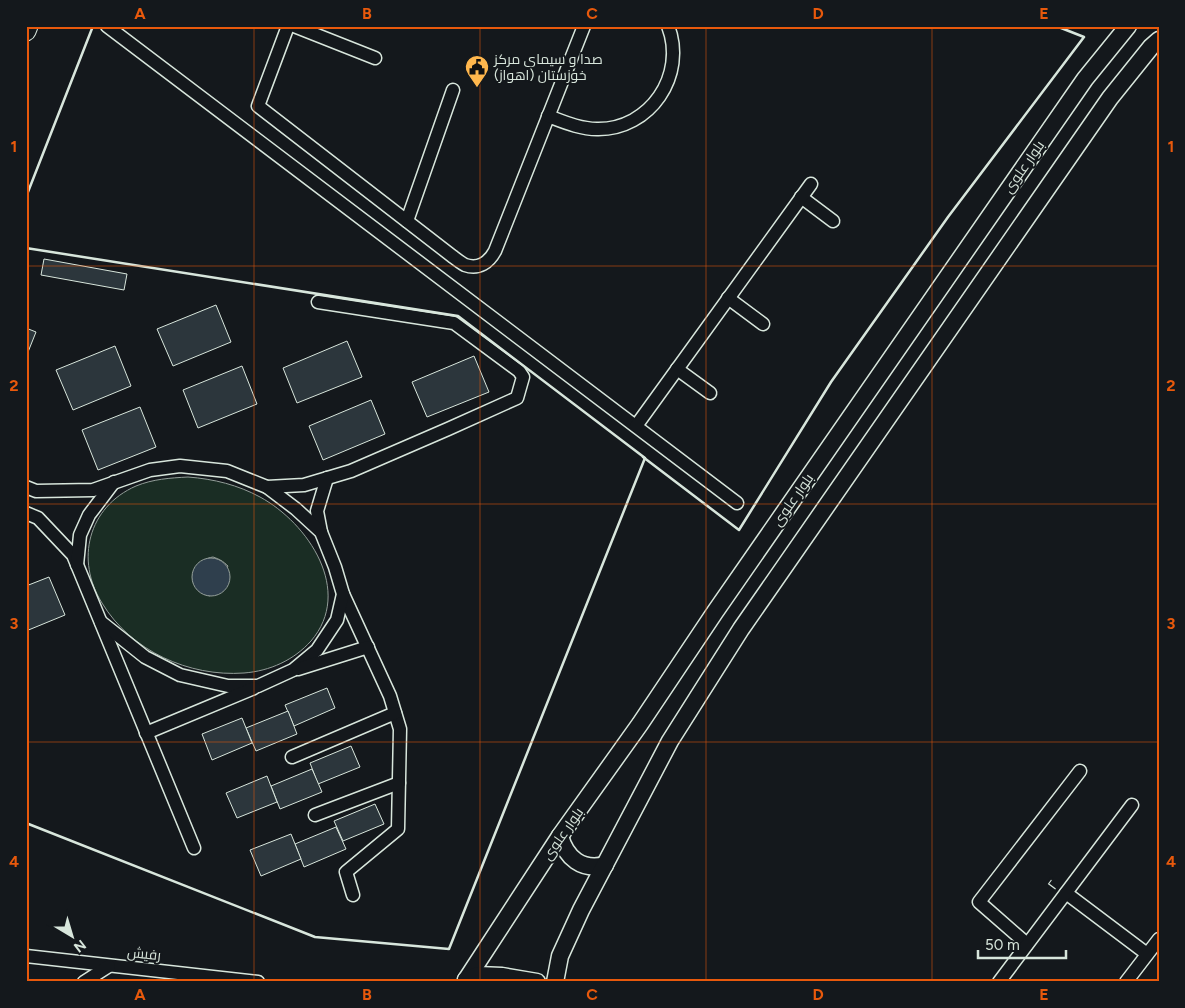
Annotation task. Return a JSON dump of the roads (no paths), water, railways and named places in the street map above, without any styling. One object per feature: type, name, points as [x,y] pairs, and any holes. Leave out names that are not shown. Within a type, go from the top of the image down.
[{"type":"highway","points":[[26,31],[28,26]]},
{"type":"main road","name":"بلوار علوی","points":[[466,981],[560,836],[640,724],[715,612],[1085,79],[1128,26]]},
{"type":"main road","points":[[555,982],[560,956],[581,910],[670,742],[741,630],[1110,98],[1159,40]]},
{"type":"main road","points":[[560,836],[563,846],[577,862],[586,866],[597,867],[605,865]]},
{"type":"main road","points":[[466,981],[478,975],[502,976],[537,982]]},
{"type":"street","points":[[107,26],[737,503]]},
{"type":"street","points":[[288,26],[258,106],[465,265],[475,266],[484,265],[490,260],[495,251],[584,26]]},
{"type":"street","points":[[294,26],[375,58]]},
{"type":"street","points":[[548,116],[585,128],[597,129],[620,126],[641,116],[658,99],[670,78],[674,55],[668,26]]},
{"type":"street","points":[[407,221],[454,90]]},
{"type":"street","points":[[636,426],[811,184]]},
{"type":"street","points":[[801,197],[834,221]]},
{"type":"street","points":[[728,298],[763,324]]},
{"type":"street","points":[[267,487],[304,485],[351,470],[518,398],[523,377],[520,371],[454,323],[318,302]]},
{"type":"street","points":[[677,369],[710,393]]},
{"type":"street","points":[[26,487],[36,491],[93,490],[150,470],[180,466],[227,471],[267,487],[321,532]]},
{"type":"street","points":[[327,478],[317,511],[321,532],[336,567],[343,594],[390,696],[400,729],[398,829],[346,872],[353,895]]},
{"type":"street","points":[[77,565],[80,535],[89,515],[114,482]]},
{"type":"street","points":[[26,513],[38,518],[73,555],[194,848]]},
{"type":"street","points":[[293,670],[317,650],[337,620],[343,594]]},
{"type":"street","points":[[101,622],[145,657],[180,675],[228,686],[258,686]]},
{"type":"street","points":[[146,733],[293,670],[368,647]]},
{"type":"street","points":[[292,756],[395,713]]},
{"type":"street","points":[[1027,944],[979,902],[1080,771]]},
{"type":"street","points":[[315,815],[399,783]]},
{"type":"street","name":"۲","points":[[999,982],[1132,806]]},
{"type":"street","points":[[1066,893],[1147,954]]},
{"type":"street","points":[[1126,982],[1159,939]]},
{"type":"street","name":"رفیش","points":[[26,956],[258,982]]},
{"type":"street","points":[[84,982],[100,978],[108,966]]},
{"type":"water","points":[[211,558],[225,563],[230,577],[225,591],[211,596],[197,591],[192,577],[197,563]]},
{"type":"place","name":"صدا و سیمای مرکز خوزستان (اهواز)","points":[[477,88]]}]
